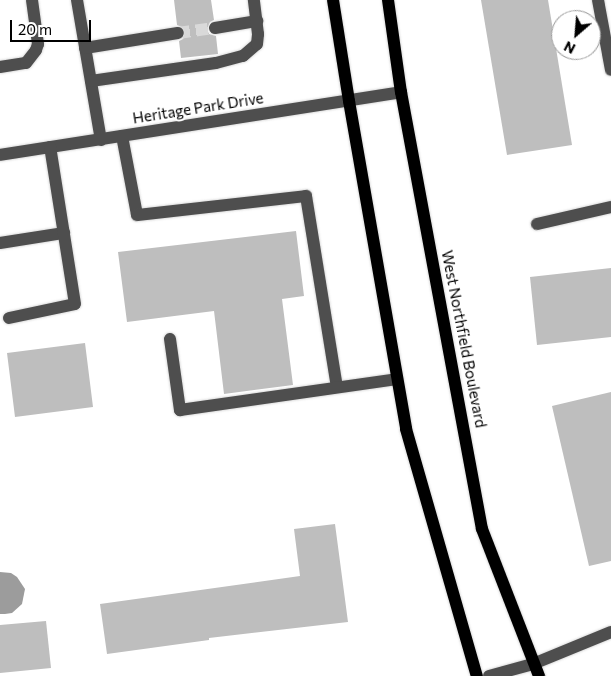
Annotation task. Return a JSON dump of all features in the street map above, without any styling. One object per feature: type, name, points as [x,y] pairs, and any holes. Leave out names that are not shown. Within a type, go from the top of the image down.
[{"type":"main road","points":[[333,0],[406,429],[477,676]]},
{"type":"main road","name":"West Northfield Boulevard","points":[[388,0],[401,92],[482,530],[539,676]]},
{"type":"street","points":[[0,66],[26,62],[36,50],[38,44],[32,0]]},
{"type":"street","points":[[77,0],[101,140]]},
{"type":"street","points":[[91,81],[216,63],[243,56],[257,44],[257,21],[254,0]]},
{"type":"street","points":[[598,0],[611,70]]},
{"type":"street","points":[[215,28],[257,21]]},
{"type":"street","points":[[85,48],[178,33]]},
{"type":"street","name":"Heritage Park Drive","points":[[0,155],[401,92]]},
{"type":"street","points":[[122,136],[137,216],[306,196],[337,388]]},
{"type":"street","points":[[9,318],[75,304],[50,148]]},
{"type":"street","points":[[537,224],[611,207]]},
{"type":"street","points":[[0,243],[64,233]]},
{"type":"street","points":[[170,338],[180,410],[397,379]]},
{"type":"street","points":[[489,676],[533,664],[611,632]]},
{"type":"shaded area","points":[[0,572],[11,573],[17,577],[25,589],[22,604],[12,613],[0,614]]},
{"type":"building","points":[[174,0],[211,0],[214,20],[210,22],[207,29],[209,34],[216,36],[218,54],[181,58],[179,41],[183,39],[186,32],[184,28],[177,25]]},
{"type":"building","points":[[481,0],[548,0],[551,18],[551,60],[558,60],[572,145],[507,155]]},
{"type":"building","points":[[296,231],[304,296],[282,299],[293,385],[224,394],[214,311],[127,322],[118,252]]},
{"type":"building","points":[[611,268],[611,337],[537,345],[530,277]]},
{"type":"building","points":[[85,343],[93,407],[15,417],[7,353]]},
{"type":"building","points":[[611,392],[611,561],[589,566],[552,406]]},
{"type":"building","points":[[335,524],[348,622],[209,638],[209,640],[107,654],[100,604],[300,576],[294,529]]},
{"type":"building","points":[[46,621],[51,668],[0,673],[0,625]]},
{"type":"tunnel","points":[[178,33],[215,28]]}]
